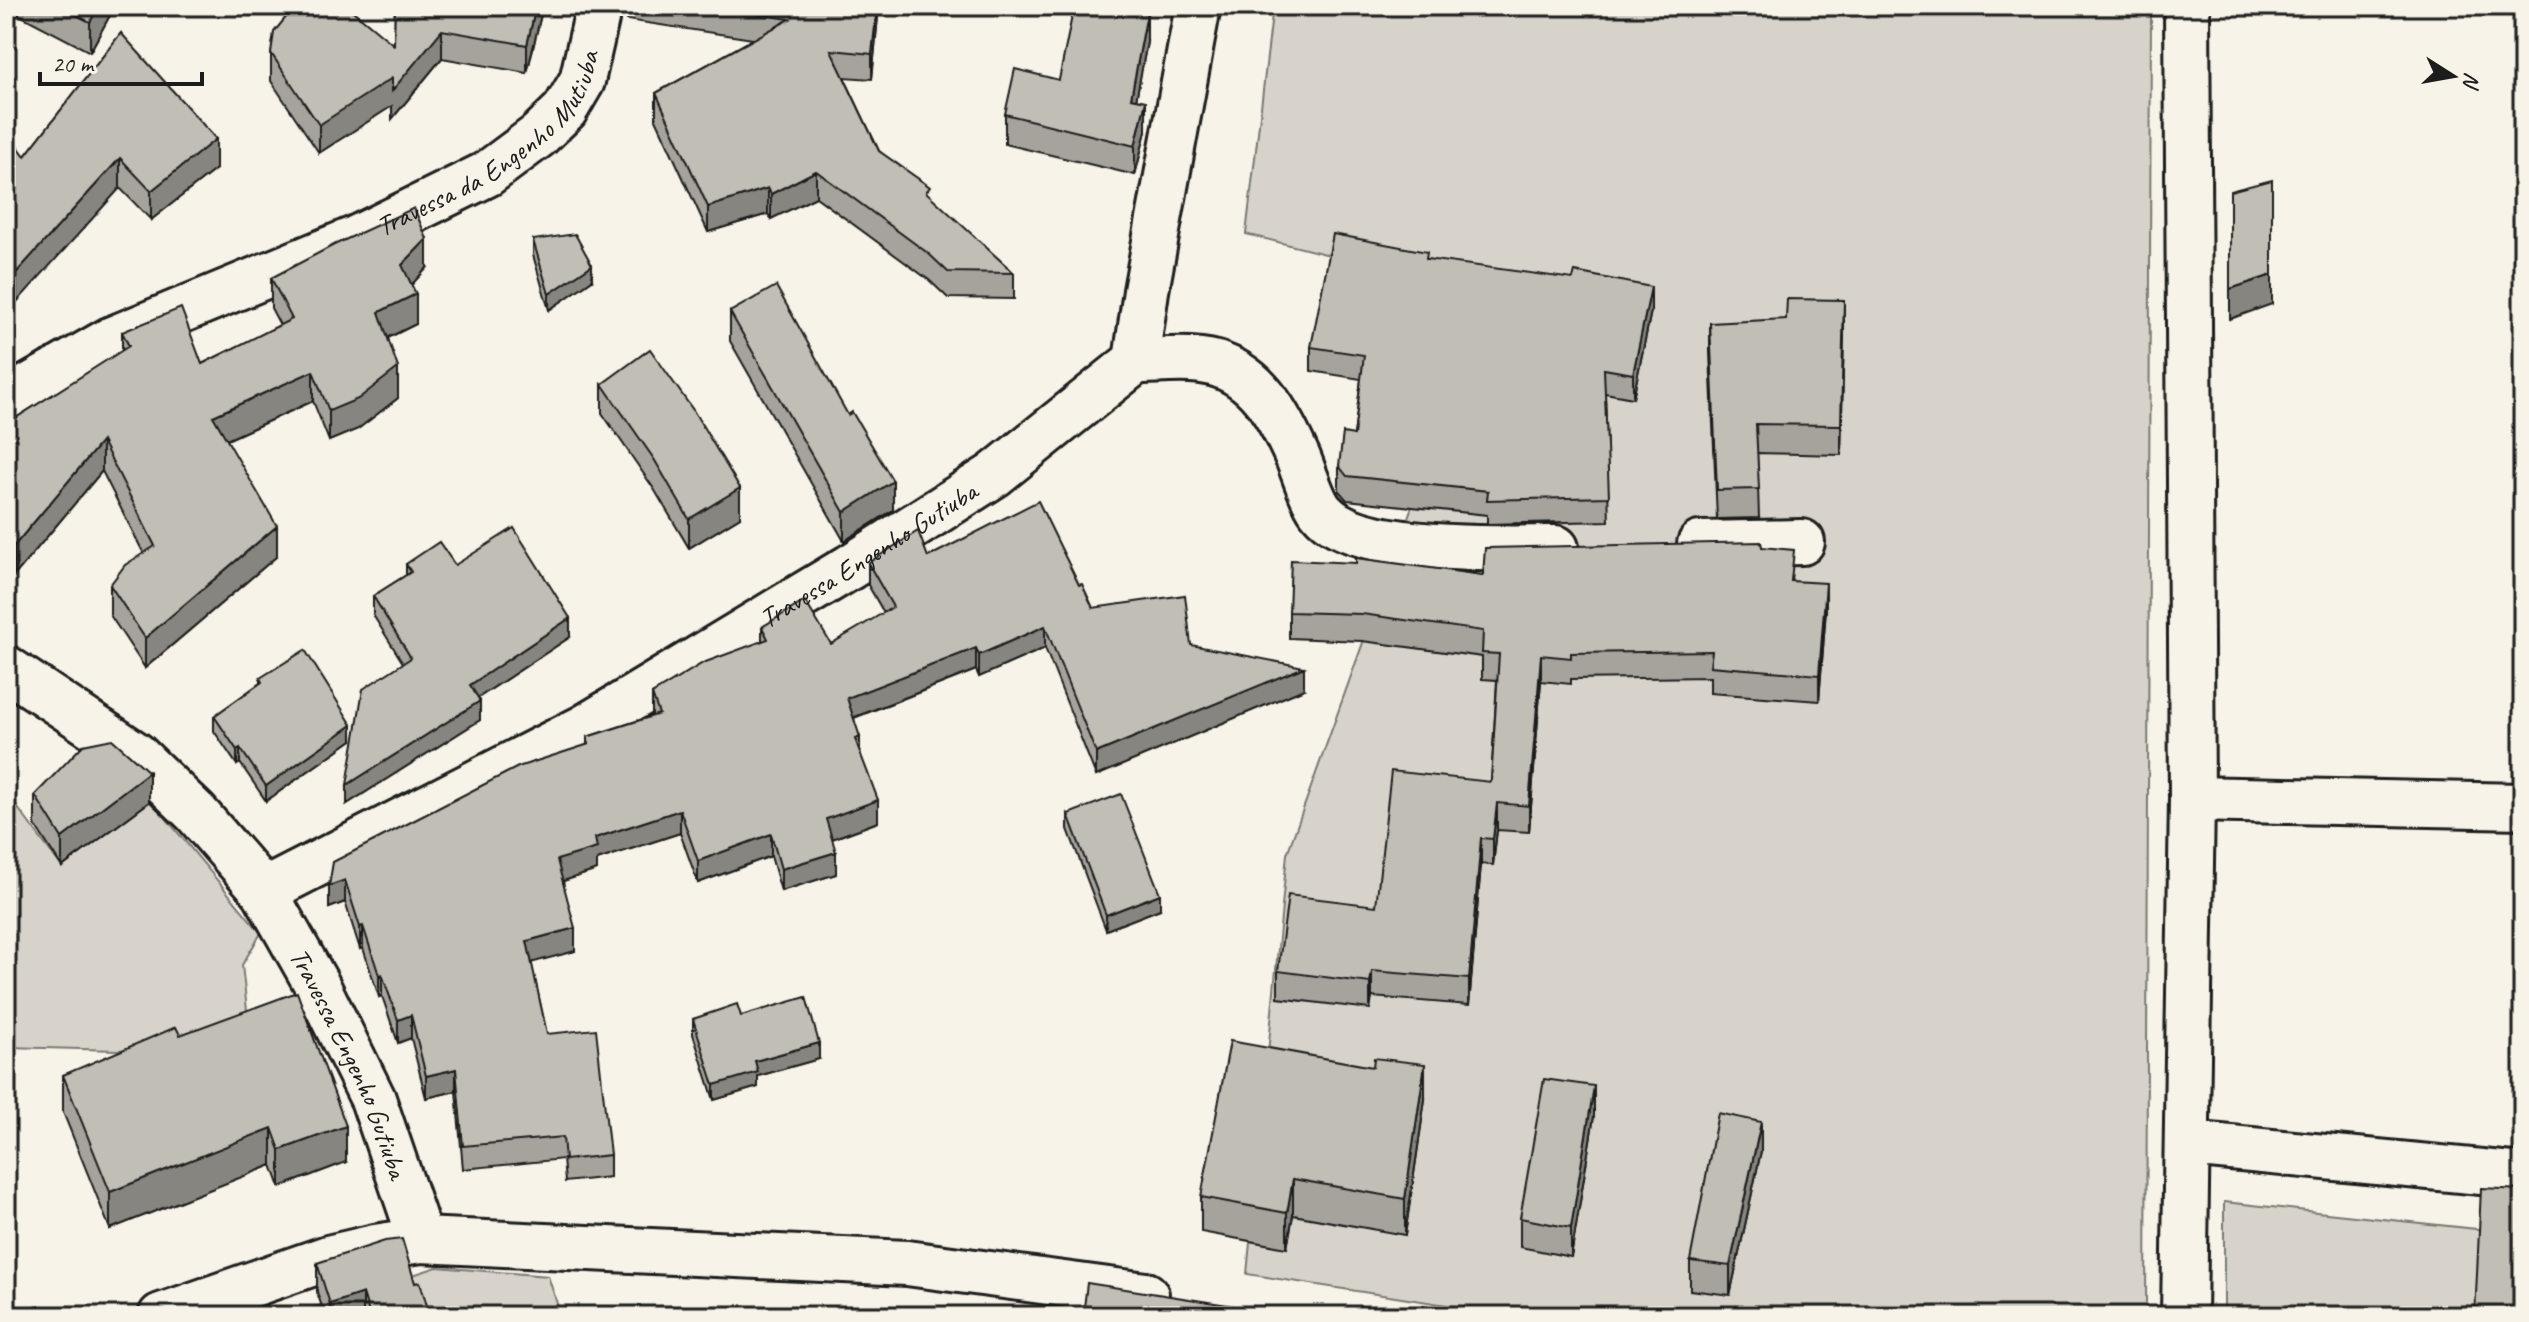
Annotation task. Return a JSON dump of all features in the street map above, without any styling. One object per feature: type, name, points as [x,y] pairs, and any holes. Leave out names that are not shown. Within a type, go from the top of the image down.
[{"type":"street","points":[[1198,6],[1136,361],[1188,361],[1221,365],[1263,392],[1288,436],[1322,513],[1338,524],[1372,537],[1436,547],[1601,547]]},
{"type":"street","points":[[2184,1316],[2192,799],[2187,6]]},
{"type":"street","name":"Travessa da Engenho Mutiuba","points":[[6,400],[112,339],[357,238],[487,174],[538,136],[565,110],[582,81],[597,17]]},
{"type":"street","name":"Travessa Engenho Gutiuba","points":[[264,891],[585,727],[850,567],[994,475],[1058,427],[1136,361]]},
{"type":"street","points":[[1663,545],[1802,542]]},
{"type":"street","name":"Travessa Engenho Gutiuba","points":[[6,668],[135,754],[196,813],[264,891],[316,983],[373,1099],[421,1240]]},
{"type":"street","points":[[2192,799],[2523,806]]},
{"type":"street","points":[[2189,1144],[2523,1176]]},
{"type":"street","points":[[161,1316],[328,1258],[421,1240],[907,1263],[1185,1301]]},
{"type":"shaded area","points":[[1273,6],[2151,6],[2146,1316],[1518,1316],[1247,1274],[1287,854],[1488,295],[1246,234]]},
{"type":"shaded area","points":[[6,792],[62,867],[151,800],[261,933],[242,965],[248,1019],[231,1053],[6,1047]]},
{"type":"shaded area","points":[[2224,1202],[2523,1234],[2523,1316],[2224,1316]]},
{"type":"shaded area","points":[[437,1267],[548,1276],[561,1316],[288,1316]]},
{"type":"building","points":[[58,6],[99,6],[90,22]]},
{"type":"building","points":[[295,6],[347,6],[394,45],[395,6],[536,6],[527,45],[442,30],[392,91],[392,78],[319,125],[271,53],[274,32]]},
{"type":"building","points":[[703,6],[877,6],[872,54],[831,50],[879,151],[930,187],[926,192],[1014,273],[948,272],[929,254],[816,171],[771,194],[768,188],[708,207],[656,93],[790,19]]},
{"type":"building","points":[[1074,6],[1114,6],[1147,13],[1131,98],[1146,101],[1135,146],[1005,114],[1015,69],[1059,80]]},
{"type":"building","points":[[121,33],[216,139],[151,191],[120,158],[6,284],[6,130],[25,156]]},
{"type":"building","points":[[2272,180],[2272,275],[2230,289],[2230,191]]},
{"type":"building","points":[[414,208],[427,239],[402,265],[416,294],[379,312],[398,368],[358,399],[329,411],[313,371],[213,416],[277,526],[145,638],[110,585],[125,565],[155,546],[102,441],[14,546],[6,539],[6,417],[11,421],[129,346],[122,332],[181,308],[202,364],[292,319],[271,278]]},
{"type":"building","points":[[575,234],[592,265],[549,294],[533,240]]},
{"type":"building","points":[[1333,234],[1427,252],[1426,259],[1573,279],[1575,272],[1651,287],[1633,374],[1604,369],[1609,497],[1487,500],[1488,491],[1347,476],[1339,466],[1343,433],[1354,435],[1364,355],[1311,347]]},
{"type":"building","points":[[776,286],[848,415],[852,412],[893,481],[844,512],[730,312]]},
{"type":"building","points":[[1787,299],[1844,300],[1841,425],[1756,424],[1759,489],[1717,490],[1710,323],[1786,319]]},
{"type":"building","points":[[650,349],[693,410],[740,488],[689,519],[654,459],[602,384]]},
{"type":"building","points":[[1038,501],[1093,608],[1185,595],[1191,645],[1304,667],[1096,753],[1045,626],[979,655],[976,648],[847,698],[860,737],[855,739],[878,800],[826,819],[836,852],[781,869],[771,834],[698,861],[680,810],[595,838],[597,848],[557,860],[575,928],[527,941],[547,1034],[596,1029],[610,1155],[565,1160],[563,1137],[463,1146],[456,1069],[426,1076],[411,1015],[398,1020],[363,926],[360,927],[345,880],[329,886],[333,862],[518,767],[589,744],[587,737],[659,714],[652,694],[703,663],[768,639],[762,627],[805,601],[831,644],[893,607],[868,563],[918,531],[928,557]]},
{"type":"building","points":[[514,528],[570,618],[470,685],[480,701],[347,785],[363,689],[411,658],[373,596],[411,572],[406,564],[439,542],[455,565]]},
{"type":"building","points":[[1761,542],[1762,547],[1794,550],[1791,581],[1826,583],[1819,675],[1710,666],[1712,651],[1571,653],[1571,658],[1541,655],[1529,806],[1497,803],[1493,839],[1481,838],[1469,979],[1372,971],[1370,983],[1278,971],[1288,895],[1376,906],[1391,771],[1491,782],[1499,654],[1482,653],[1483,631],[1362,614],[1289,612],[1291,560],[1356,563],[1356,558],[1483,575],[1485,548]]},
{"type":"building","points":[[305,650],[352,725],[266,786],[214,716],[262,682],[260,678]]},
{"type":"building","points":[[112,739],[149,772],[62,838],[35,795],[83,745]]},
{"type":"building","points":[[1121,794],[1160,894],[1106,915],[1068,814]]},
{"type":"building","points":[[297,992],[346,1126],[280,1150],[272,1128],[110,1192],[63,1075],[176,1027],[180,1035]]},
{"type":"building","points":[[806,997],[819,1043],[755,1061],[758,1072],[714,1085],[693,1019],[737,1004],[741,1016]]},
{"type":"building","points":[[1230,1041],[1373,1067],[1374,1058],[1425,1064],[1405,1199],[1293,1179],[1287,1213],[1201,1197]]},
{"type":"building","points":[[1544,1079],[1594,1086],[1571,1228],[1520,1218]]},
{"type":"building","points":[[1718,1113],[1761,1122],[1730,1266],[1690,1261]]},
{"type":"building","points":[[2481,1188],[2523,1190],[2523,1316],[2475,1316]]},
{"type":"building","points":[[402,1239],[415,1283],[420,1282],[430,1316],[370,1316],[363,1293],[330,1304],[317,1263],[385,1241]]},
{"type":"building","points":[[1087,1283],[1266,1311],[1282,1309],[1281,1316],[1083,1316]]}]
